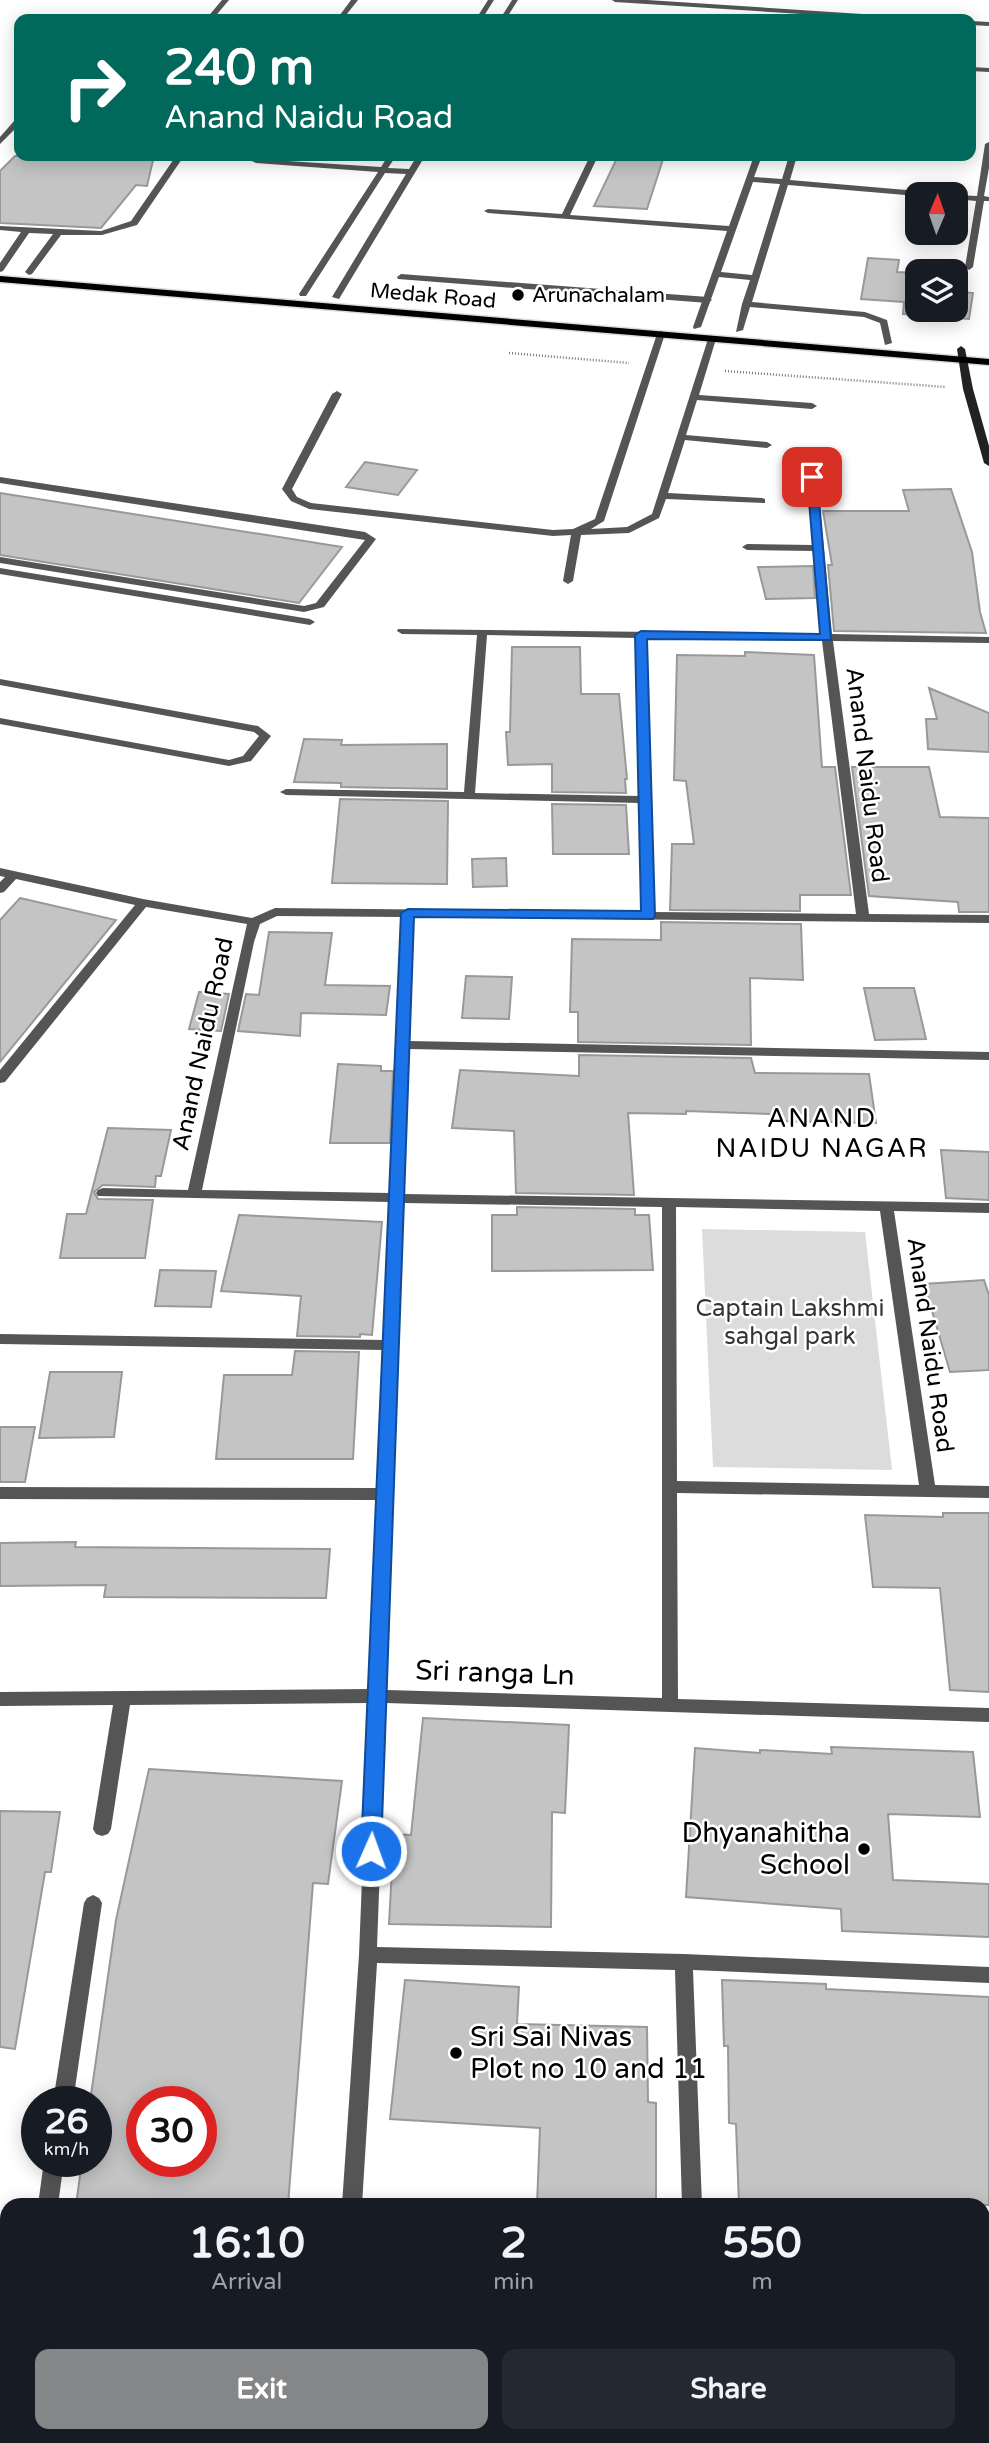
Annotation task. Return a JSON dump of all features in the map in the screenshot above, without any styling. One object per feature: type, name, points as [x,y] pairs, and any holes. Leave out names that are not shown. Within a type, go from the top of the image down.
[{"type":"main road","name":"Medak Road","points":[[0,269],[888,343],[989,362]]},
{"type":"main road","name":"Medak Road","points":[[0,279],[712,339],[962,355],[989,351]]},
{"type":"main road","points":[[962,355],[968,389],[989,463]]},
{"type":"street","points":[[213,14],[226,0]]},
{"type":"street","points":[[344,14],[355,0]]},
{"type":"street","points":[[615,0],[839,14]]},
{"type":"street","points":[[0,142],[14,126]]},
{"type":"street","points":[[968,267],[978,241],[978,199],[989,144]]},
{"type":"street","points":[[0,228],[102,233],[134,223],[177,161]]},
{"type":"street","points":[[256,161],[411,172]]},
{"type":"street","points":[[303,294],[389,161]]},
{"type":"street","points":[[336,297],[418,161]]},
{"type":"street","points":[[565,216],[592,161]]},
{"type":"street","points":[[697,327],[756,161]]},
{"type":"street","points":[[739,330],[791,161]]},
{"type":"street","points":[[750,179],[905,192]]},
{"type":"street","points":[[968,198],[989,200]]},
{"type":"street","points":[[488,211],[733,229]]},
{"type":"street","points":[[0,269],[27,230]]},
{"type":"street","points":[[29,272],[59,232]]},
{"type":"street","points":[[717,274],[755,278]]},
{"type":"street","points":[[401,277],[708,300]]},
{"type":"street","points":[[746,304],[865,316],[884,322],[888,343]]},
{"type":"street","points":[[577,531],[599,522],[661,334]]},
{"type":"street","points":[[337,394],[287,489],[294,499],[309,506],[553,533],[629,530],[656,516],[712,339]]},
{"type":"street","points":[[693,397],[812,406]]},
{"type":"street","points":[[681,437],[767,445]]},
{"type":"street","name":"Anand Naidu Road","points":[[812,477],[827,638],[863,918]]},
{"type":"street","points":[[0,480],[365,535],[371,539],[320,605],[303,609],[0,560]]},
{"type":"street","points":[[663,496],[762,501]]},
{"type":"street","points":[[568,581],[577,531]]},
{"type":"street","points":[[747,547],[819,548]]},
{"type":"street","points":[[0,570],[310,622]]},
{"type":"street","name":"Anand Naidu Road","points":[[402,631],[989,640]]},
{"type":"street","points":[[469,796],[482,633]]},
{"type":"street","points":[[641,635],[648,916]]},
{"type":"street","points":[[0,682],[258,729],[264,736],[247,759],[229,763],[0,721]]},
{"type":"street","points":[[286,792],[645,800]]},
{"type":"street","points":[[0,889],[6,873],[143,903],[254,922]]},
{"type":"street","points":[[0,1079],[143,903]]},
{"type":"street","name":"Anand Naidu Road","points":[[194,1194],[254,922],[275,912],[989,919]]},
{"type":"street","points":[[352,2198],[368,1955],[408,913]]},
{"type":"street","points":[[402,1045],[989,1056]]},
{"type":"street","points":[[103,1193],[989,1208]]},
{"type":"street","points":[[668,1203],[670,1705]]},
{"type":"street","name":"Anand Naidu Road","points":[[886,1207],[928,1491]]},
{"type":"street","points":[[0,1339],[391,1345]]},
{"type":"street","name":"Anand Naidu Road","points":[[670,1488],[989,1492]]},
{"type":"street","points":[[0,1493],[385,1494]]},
{"type":"street","name":"Sri ranga Ln","points":[[0,1699],[377,1696],[989,1716]]},
{"type":"street","points":[[102,1829],[122,1699]]},
{"type":"street","points":[[65,2086],[93,1903]]},
{"type":"street","points":[[368,1955],[684,1962],[989,1975]]},
{"type":"street","points":[[684,1962],[692,2198]]},
{"type":"street","points":[[49,2198],[52,2177]]},
{"type":"path","points":[[509,353],[632,363]]},
{"type":"path","points":[[713,370],[968,389]]},
{"type":"green space","name":"Captain Lakshmi sahgal park","points":[[702,1229],[865,1232],[892,1470],[713,1467]]},
{"type":"building","points":[[14,157],[14,161],[153,161],[147,186],[136,185],[101,228],[0,223],[0,171]]},
{"type":"building","points":[[616,161],[662,161],[647,209],[594,206]]},
{"type":"building","points":[[868,258],[899,260],[897,272],[905,272],[905,314],[904,302],[861,299]]},
{"type":"building","points":[[968,292],[973,293],[968,319]]},
{"type":"building","points":[[365,462],[417,470],[398,495],[346,487]]},
{"type":"building","points":[[951,489],[972,552],[980,612],[986,633],[834,631],[828,565],[832,565],[823,511],[909,511],[903,490]]},
{"type":"building","points":[[0,493],[342,547],[299,603],[0,555]]},
{"type":"building","points":[[813,566],[815,598],[766,599],[758,567]]},
{"type":"building","points":[[512,647],[580,647],[581,694],[619,694],[626,793],[552,792],[552,764],[508,765],[506,732],[510,732]]},
{"type":"building","points":[[745,652],[814,655],[822,767],[835,767],[851,895],[800,895],[800,911],[670,910],[672,844],[694,844],[686,781],[674,780],[677,655],[745,656]]},
{"type":"building","points":[[929,688],[989,713],[989,752],[928,749],[926,719],[937,719]]},
{"type":"building","points":[[304,739],[342,740],[341,745],[447,744],[447,789],[341,787],[341,783],[294,782]]},
{"type":"building","points":[[852,767],[929,767],[940,817],[989,818],[989,912],[959,912],[958,902],[869,896]]},
{"type":"building","points":[[340,799],[448,801],[447,884],[332,883]]},
{"type":"building","points":[[552,804],[626,805],[629,854],[553,854]]},
{"type":"building","points":[[506,858],[507,886],[473,887],[472,859]]},
{"type":"building","points":[[20,898],[116,920],[0,1062],[0,920]]},
{"type":"building","points":[[661,922],[801,924],[803,980],[750,978],[751,1045],[578,1042],[578,1012],[570,1012],[572,939],[661,940]]},
{"type":"building","points":[[269,932],[332,933],[325,985],[390,986],[386,1015],[301,1013],[300,1036],[238,1031],[246,994],[259,995]]},
{"type":"building","points":[[466,976],[512,977],[509,1019],[462,1018]]},
{"type":"building","points":[[864,988],[914,988],[926,1039],[875,1040]]},
{"type":"building","points":[[199,992],[229,994],[221,1031],[189,1029]]},
{"type":"building","points":[[579,1055],[751,1058],[755,1073],[869,1074],[876,1123],[772,1121],[771,1114],[686,1111],[686,1114],[628,1113],[634,1195],[516,1193],[514,1131],[452,1128],[460,1070],[579,1076]]},
{"type":"building","points":[[338,1064],[381,1066],[381,1071],[393,1071],[390,1143],[330,1143]]},
{"type":"building","points":[[108,1128],[171,1130],[161,1176],[156,1176],[155,1187],[103,1185],[94,1192],[98,1199],[153,1200],[145,1258],[60,1258],[67,1214],[86,1214]]},
{"type":"building","points":[[941,1150],[989,1152],[989,1200],[946,1198]]},
{"type":"building","points":[[517,1207],[635,1209],[635,1215],[649,1215],[653,1270],[492,1271],[492,1215],[517,1215]]},
{"type":"building","points":[[239,1215],[382,1222],[372,1335],[297,1336],[301,1296],[221,1291]]},
{"type":"building","points":[[160,1270],[216,1271],[211,1307],[155,1306]]},
{"type":"building","points":[[984,1280],[989,1295],[989,1370],[950,1372],[924,1284]]},
{"type":"building","points":[[295,1351],[359,1352],[353,1459],[216,1459],[224,1375],[292,1375]]},
{"type":"building","points":[[50,1372],[122,1372],[114,1437],[39,1438]]},
{"type":"building","points":[[0,1427],[35,1427],[25,1482],[0,1482]]},
{"type":"building","points":[[943,1513],[989,1513],[989,1692],[950,1690],[940,1588],[873,1587],[865,1515],[943,1517]]},
{"type":"building","points":[[76,1542],[75,1547],[330,1549],[326,1598],[104,1597],[106,1585],[0,1586],[0,1543]]},
{"type":"building","points":[[423,1718],[569,1725],[565,1813],[552,1812],[551,1927],[389,1924],[394,1834],[411,1835]]},
{"type":"building","points":[[831,1747],[973,1752],[980,1817],[888,1814],[893,1880],[989,1884],[989,1937],[842,1931],[841,1909],[686,1897],[695,1748],[760,1753],[760,1750],[832,1754]]},
{"type":"building","points":[[149,1769],[342,1781],[328,1884],[313,1883],[289,2198],[77,2198],[80,2177],[112,2177],[112,2086],[92,2086],[116,1920]]},
{"type":"building","points":[[0,1811],[60,1812],[51,1872],[45,1872],[15,2049],[0,2047]]},
{"type":"building","points":[[405,1980],[519,1987],[517,2024],[647,2027],[648,2102],[656,2103],[656,2198],[537,2198],[540,2128],[390,2119]]},
{"type":"building","points":[[722,1980],[826,1984],[826,1989],[989,1997],[989,2198],[739,2198],[736,2124],[729,2123],[728,2046],[724,2046]]},
{"type":"place","name":"Arunachalam","points":[[518,295]]},
{"type":"place","name":"Dhyanahitha School","points":[[864,1849]]},
{"type":"place","name":"Sri Sai Nivas Plot no 10 and 11","points":[[456,2053]]},
{"type":"district","name":"ANAND NAIDU NAGAR","points":[[822,1133]]},
{"type":"route","points":[[371,1851],[408,913],[648,916],[641,635],[827,638],[812,477]]}]
